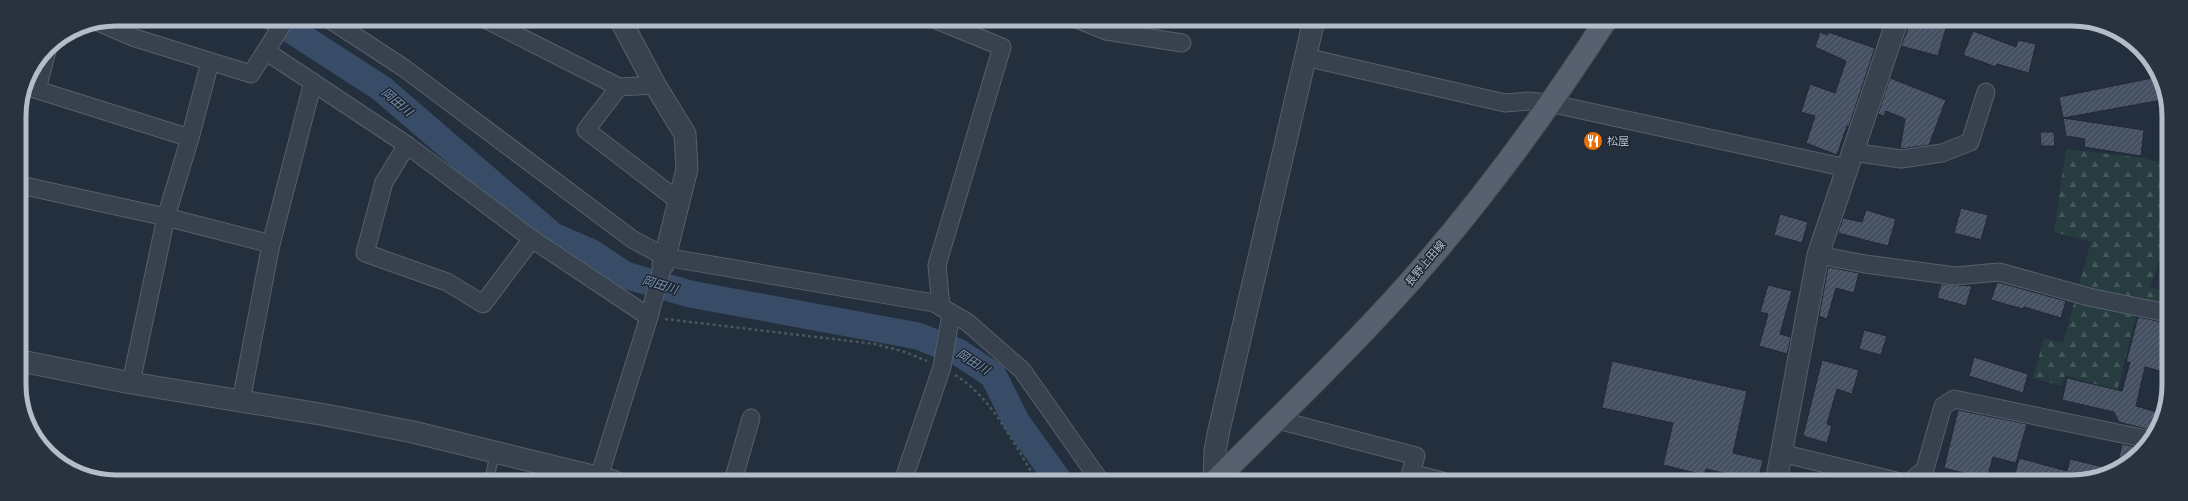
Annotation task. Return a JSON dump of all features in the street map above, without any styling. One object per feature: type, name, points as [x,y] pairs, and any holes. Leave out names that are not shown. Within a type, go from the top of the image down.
[{"type":"main road","name":"長野上田線","points":[[1221,475],[1278,420],[1407,285],[1493,181],[1602,26]]},
{"type":"street","points":[[109,27],[135,38],[251,74],[268,50],[282,26]]},
{"type":"street","points":[[339,26],[404,68],[632,240],[664,261],[934,303],[967,322],[1022,370],[1096,475]]},
{"type":"street","points":[[499,26],[619,87],[655,85]]},
{"type":"street","points":[[607,475],[680,202],[687,169],[685,134],[655,85],[623,26]]},
{"type":"street","points":[[906,475],[942,367],[946,311],[937,265],[1002,47],[951,26]]},
{"type":"street","points":[[1094,26],[1106,31],[1182,43]]},
{"type":"street","points":[[1215,475],[1215,451],[1219,430],[1313,26]]},
{"type":"street","points":[[1777,475],[1818,255],[1894,26]]},
{"type":"street","points":[[268,50],[407,145],[532,239],[651,310]]},
{"type":"street","points":[[1305,57],[1505,103],[1528,101],[1549,103],[1850,160],[1901,159],[1942,153],[1970,142],[1986,92]]},
{"type":"street","points":[[131,383],[166,217],[190,138],[210,62]]},
{"type":"street","points":[[38,71],[31,88],[190,138]]},
{"type":"street","points":[[241,401],[271,244],[313,82]]},
{"type":"street","points":[[619,87],[586,130],[680,202]]},
{"type":"street","points":[[407,145],[384,182],[365,253],[447,282],[483,304],[532,239]]},
{"type":"street","points":[[26,186],[166,217],[271,244]]},
{"type":"street","points":[[1818,255],[1865,264],[1955,276],[1999,272],[2089,297],[2162,312]]},
{"type":"street","points":[[26,362],[131,383],[333,416],[496,452],[590,475]]},
{"type":"street","points":[[1918,475],[1925,469],[1942,406],[1954,399],[2144,439]]},
{"type":"street","points":[[735,475],[751,418]]},
{"type":"street","points":[[1278,420],[1416,456],[1411,475]]},
{"type":"street","points":[[1781,453],[1871,475]]},
{"type":"lane","points":[[489,475],[496,452]]},
{"type":"path","points":[[651,310],[875,344],[905,352],[942,367],[960,379],[980,396],[994,413],[1033,475]]},
{"type":"green space","points":[[2066,149],[2144,158],[2162,163],[2162,247],[2156,272],[2150,287],[2162,291],[2162,308],[2139,304],[2117,392],[2065,375],[2062,386],[2033,378],[2044,338],[2063,343],[2091,242],[2054,232]]},
{"type":"building","points":[[1909,26],[1947,26],[1938,56],[1901,46]]},
{"type":"building","points":[[1973,31],[2016,47],[2018,40],[2036,44],[2029,73],[1997,64],[1996,67],[1963,55]]},
{"type":"building","points":[[1820,32],[1827,35],[1828,32],[1875,48],[1849,126],[1847,126],[1837,155],[1806,143],[1815,116],[1801,112],[1810,84],[1835,93],[1846,61],[1815,47]]},
{"type":"building","points":[[1890,78],[1946,100],[1929,145],[1900,149],[1905,119],[1886,111],[1884,116],[1878,114]]},
{"type":"building","points":[[2153,78],[2160,100],[2063,118],[2059,97]]},
{"type":"building","points":[[2063,118],[2144,130],[2141,156],[2084,147],[2085,139],[2066,136]]},
{"type":"building","points":[[2040,132],[2054,132],[2055,146],[2041,146]]},
{"type":"building","points":[[1961,208],[1988,215],[1981,240],[1954,233]]},
{"type":"building","points":[[1866,210],[1896,219],[1888,246],[1838,233],[1843,218],[1862,222]]},
{"type":"building","points":[[1780,214],[1808,222],[1802,243],[1774,235]]},
{"type":"building","points":[[1828,267],[1859,273],[1854,293],[1836,288],[1827,319],[1819,316]]},
{"type":"building","points":[[1997,282],[2066,301],[2061,318],[2024,307],[2023,309],[1991,300]]},
{"type":"building","points":[[1941,284],[1972,286],[1966,306],[1937,298]]},
{"type":"building","points":[[1768,285],[1792,291],[1780,334],[1791,337],[1787,354],[1759,346],[1768,314],[1760,312]]},
{"type":"building","points":[[2138,317],[2162,322],[2162,372],[2145,367],[2136,406],[2157,412],[2150,430],[2119,422],[2114,412],[2062,400],[2067,378],[2122,391],[2130,362],[2126,362]]},
{"type":"building","points":[[1864,330],[1887,336],[1881,355],[1859,349]]},
{"type":"building","points":[[1974,357],[2028,374],[2023,393],[1969,376]]},
{"type":"building","points":[[1822,360],[1859,370],[1852,394],[1837,389],[1827,424],[1832,426],[1827,443],[1803,436]]},
{"type":"building","points":[[1612,361],[1747,391],[1733,453],[1763,460],[1759,475],[1732,475],[1706,469],[1704,475],[1663,465],[1673,423],[1602,408]]},
{"type":"building","points":[[1958,410],[2027,424],[2016,463],[1993,457],[1988,475],[1971,475],[1944,468]]},
{"type":"building","points":[[2122,444],[2137,447],[2131,453],[2118,463]]},
{"type":"building","points":[[2019,458],[2067,471],[2070,459],[2107,468],[2078,475],[2015,475]]},
{"type":"waterway","name":"岡田川","points":[[285,26],[381,88],[553,236],[592,253],[625,275],[690,294],[918,336],[958,352],[993,375],[1016,421],[1055,475]]},
{"type":"place","name":"松屋","points":[[1593,141]]}]
